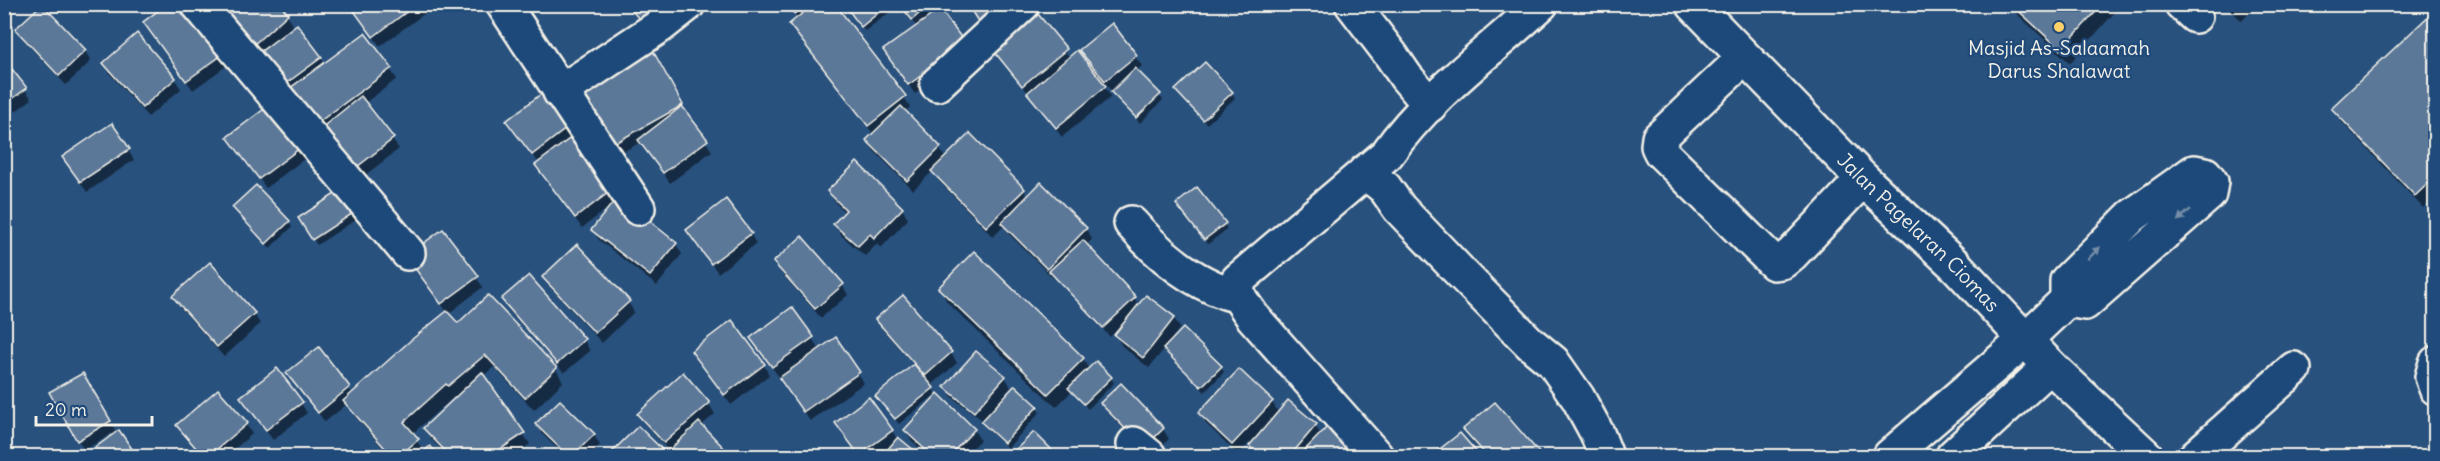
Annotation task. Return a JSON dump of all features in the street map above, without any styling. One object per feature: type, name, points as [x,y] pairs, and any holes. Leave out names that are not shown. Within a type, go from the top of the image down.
[{"type":"street","points":[[198,4],[408,253]]},
{"type":"street","points":[[503,4],[638,208]]},
{"type":"street","points":[[560,92],[660,26],[688,4]]},
{"type":"street","points":[[937,84],[1023,4]]},
{"type":"street","points":[[1352,4],[1406,77],[1430,105]]},
{"type":"street","points":[[1376,456],[1252,316],[1235,285],[1238,280],[1387,154],[1399,138],[1455,80],[1541,4]]},
{"type":"street","name":"Jalan Pagelaran Ciomas","points":[[1693,4],[1863,179],[1956,266],[2050,366],[2145,456]]},
{"type":"street","points":[[1744,57],[1659,138],[1660,152],[1774,263],[1782,262],[1792,254],[1863,179]]},
{"type":"street","points":[[1365,172],[1385,188],[1399,208],[1530,343],[1553,362],[1578,398],[1597,433],[1606,456]]},
{"type":"street","points":[[1131,223],[1154,247],[1195,278],[1223,292],[1239,296]]},
{"type":"street","points":[[1890,456],[2026,339],[2067,300]]},
{"type":"street","points":[[2436,363],[2432,377],[2436,388]]},
{"type":"street","points":[[1953,456],[2050,366]]},
{"type":"street","points":[[2196,456],[2294,369]]},
{"type":"building","points":[[42,4],[86,50],[59,76],[15,29]]},
{"type":"building","points":[[167,4],[195,4],[229,50],[186,81],[143,22]]},
{"type":"building","points":[[212,4],[280,4],[288,14],[251,47]]},
{"type":"building","points":[[349,4],[417,4],[373,37]]},
{"type":"building","points":[[626,4],[657,4],[640,20]]},
{"type":"building","points":[[788,4],[808,4],[794,14]]},
{"type":"building","points":[[814,4],[835,4],[906,96],[868,126],[789,24]]},
{"type":"building","points":[[844,4],[888,4],[888,5],[861,27]]},
{"type":"building","points":[[899,4],[930,4],[912,20]]},
{"type":"building","points":[[967,4],[1004,4],[981,26]]},
{"type":"building","name":"Masjid As-Salaamah Darus Shalawat","points":[[2011,4],[2103,4],[2061,50]]},
{"type":"building","points":[[1033,8],[1067,49],[1022,86],[989,45]]},
{"type":"building","points":[[940,9],[966,44],[908,85],[883,50]]},
{"type":"building","points":[[2436,9],[2436,176],[2415,196],[2331,108]]},
{"type":"building","points":[[1112,23],[1137,55],[1105,81],[1079,50]]},
{"type":"building","points":[[297,24],[322,57],[284,85],[260,52]]},
{"type":"building","points":[[137,33],[176,78],[142,108],[103,63]]},
{"type":"building","points":[[365,33],[392,68],[312,127],[286,91]]},
{"type":"building","points":[[652,49],[683,105],[606,148],[575,91]]},
{"type":"building","points":[[1077,50],[1106,86],[1056,128],[1027,93]]},
{"type":"building","points":[[4,59],[27,88],[4,105]]},
{"type":"building","points":[[1205,62],[1233,92],[1203,120],[1175,90]]},
{"type":"building","points":[[1135,68],[1161,94],[1136,118],[1111,92]]},
{"type":"building","points":[[541,94],[567,128],[532,155],[506,121]]},
{"type":"building","points":[[361,96],[394,138],[348,174],[315,133]]},
{"type":"building","points":[[276,100],[308,142],[259,179],[227,137]]},
{"type":"building","points":[[682,106],[708,140],[663,173],[638,140]]},
{"type":"building","points":[[901,106],[941,147],[907,181],[866,140]]},
{"type":"building","points":[[112,123],[130,149],[80,182],[62,157]]},
{"type":"building","points":[[581,130],[621,183],[575,218],[535,165]]},
{"type":"building","points":[[970,133],[1025,189],[986,227],[931,171]]},
{"type":"building","points":[[857,162],[903,208],[874,238],[870,234],[858,246],[833,224],[846,210],[827,191]]},
{"type":"building","points":[[1041,182],[1087,228],[1047,269],[1001,223]]},
{"type":"building","points":[[256,185],[290,221],[266,244],[232,207]]},
{"type":"building","points":[[1197,187],[1226,223],[1204,240],[1176,204]]},
{"type":"building","points":[[344,188],[358,210],[312,240],[298,218]]},
{"type":"building","points":[[618,196],[677,243],[650,276],[591,230]]},
{"type":"building","points":[[726,199],[752,233],[711,264],[686,230]]},
{"type":"building","points":[[443,229],[479,276],[441,304],[406,256]]},
{"type":"building","points":[[802,236],[844,284],[815,309],[773,262]]},
{"type":"building","points":[[1083,240],[1136,297],[1103,328],[1049,271]]},
{"type":"building","points":[[577,244],[630,301],[595,333],[542,277]]},
{"type":"building","points":[[974,251],[1084,358],[1048,394],[938,288]]},
{"type":"building","points":[[210,262],[255,313],[217,347],[172,296]]},
{"type":"building","points":[[529,275],[585,339],[557,364],[501,299]]},
{"type":"building","points":[[488,295],[557,368],[525,398],[485,355],[448,386],[446,384],[404,422],[419,439],[399,456],[392,456],[343,401],[447,311],[458,323]]},
{"type":"building","points":[[903,295],[952,352],[925,376],[875,319]]},
{"type":"building","points":[[1146,295],[1175,317],[1143,358],[1114,335]]},
{"type":"building","points":[[792,307],[814,337],[772,367],[750,338]]},
{"type":"building","points":[[732,320],[765,364],[724,395],[691,351]]},
{"type":"building","points":[[1183,328],[1222,366],[1201,387],[1163,349]]},
{"type":"building","points":[[836,337],[860,372],[803,412],[779,378]]},
{"type":"building","points":[[319,347],[350,387],[318,413],[286,373]]},
{"type":"building","points":[[976,351],[1006,376],[974,412],[944,387]]},
{"type":"building","points":[[1096,361],[1112,377],[1084,404],[1068,388]]},
{"type":"building","points":[[914,364],[934,388],[895,419],[875,396]]},
{"type":"building","points":[[277,368],[303,402],[266,430],[240,397]]},
{"type":"building","points":[[1239,369],[1273,401],[1232,445],[1198,413]]},
{"type":"building","points":[[482,372],[525,433],[490,456],[450,456],[423,428]]},
{"type":"building","points":[[683,372],[710,403],[664,443],[637,414]]},
{"type":"building","points":[[83,373],[111,421],[77,441],[49,392]]},
{"type":"building","points":[[1121,383],[1164,428],[1144,448],[1100,403]]},
{"type":"building","points":[[1015,385],[1038,406],[1004,443],[981,422]]},
{"type":"building","points":[[218,389],[248,423],[209,456],[203,456],[176,425]]},
{"type":"building","points":[[938,393],[975,429],[949,456],[932,456],[904,430]]},
{"type":"building","points":[[869,397],[893,430],[859,455],[835,423]]},
{"type":"building","points":[[560,400],[595,434],[572,456],[568,456],[535,424]]},
{"type":"building","points":[[1288,400],[1317,424],[1290,456],[1261,456],[1249,446]]},
{"type":"building","points":[[1495,402],[1542,456],[1487,456],[1463,429]]},
{"type":"building","points":[[699,422],[725,449],[717,456],[617,456],[612,452],[638,426],[666,453]]},
{"type":"building","points":[[1327,427],[1355,454],[1352,456],[1299,456]]},
{"type":"building","points":[[119,430],[137,456],[92,456],[89,452]]},
{"type":"building","points":[[1034,432],[1058,456],[1009,456]]},
{"type":"building","points":[[1460,433],[1480,456],[1431,456]]},
{"type":"building","points":[[898,437],[921,456],[882,456]]},
{"type":"building","points":[[430,446],[440,456],[419,456]]},
{"type":"place","name":"Masjid As-Salaamah Darus Shalawat","points":[[2059,27]]}]
